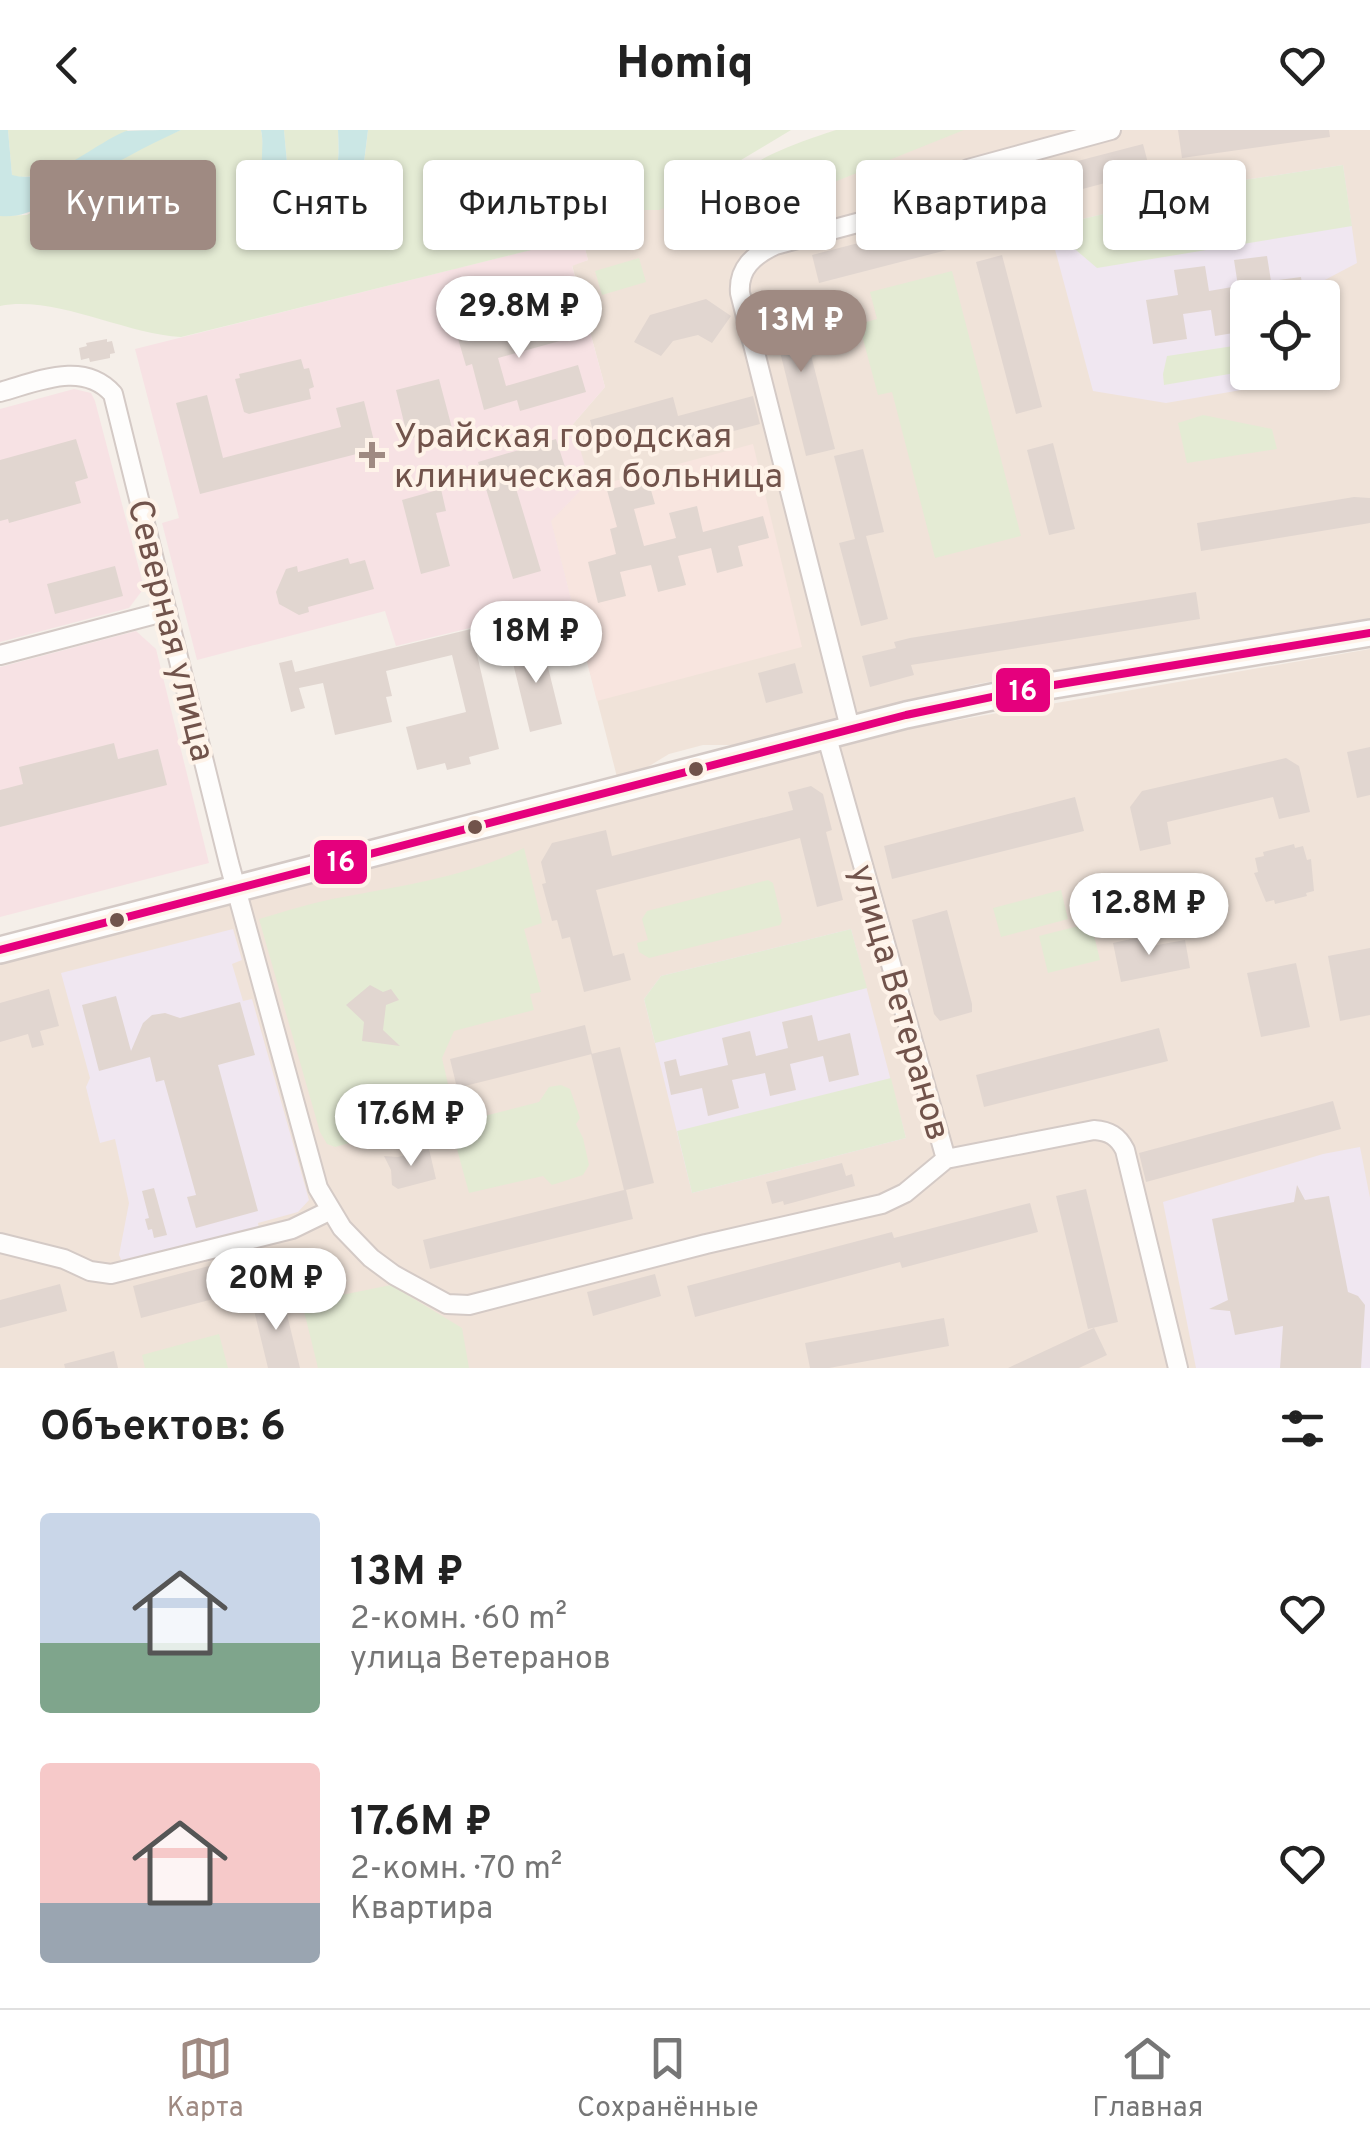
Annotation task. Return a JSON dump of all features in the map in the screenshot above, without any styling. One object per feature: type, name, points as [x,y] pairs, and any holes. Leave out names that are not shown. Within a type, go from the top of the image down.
[{"type":"main road","points":[[0,950],[838,731],[1030,689],[1370,633]]},
{"type":"street","name":"улица Ветеранов","points":[[1111,130],[968,169],[928,204],[766,250],[748,264],[739,284],[838,731],[946,1159],[1094,1130],[1116,1137],[1125,1150],[1142,1212],[1178,1368]]},
{"type":"street","name":"Северная улица","points":[[0,392],[57,377],[94,378],[112,394],[119,410],[236,890],[309,1161],[329,1212]]},
{"type":"street","points":[[0,654],[167,611]]},
{"type":"street","points":[[0,1244],[64,1258],[97,1274],[110,1274],[292,1229],[329,1212],[357,1244],[394,1276],[448,1304],[469,1306],[706,1244],[882,1204],[906,1192],[946,1159]]},
{"type":"shaded area","points":[[877,130],[1370,130],[1370,618],[977,684],[740,745],[703,745],[669,754],[641,771],[617,777],[551,521],[581,490],[573,424],[605,387],[572,265],[588,260],[585,250],[644,250],[644,197],[664,191],[664,250],[836,250],[836,160],[772,160]]},
{"type":"shaded area","points":[[1343,165],[1357,263],[1325,280],[1230,280],[1230,390],[1241,390],[1166,403],[1093,391],[1055,250],[1083,250],[1083,219],[1103,214],[1103,250],[1246,250],[1246,180]]},
{"type":"shaded area","name":"Урайская городская клиническая больница","points":[[530,250],[585,250],[588,260],[572,266],[605,387],[573,424],[591,487],[581,490],[551,521],[572,603],[396,646],[385,611],[197,660],[162,523],[179,518],[135,349]]},
{"type":"shaded area","points":[[74,389],[91,393],[95,401],[144,588],[129,608],[0,642],[0,409]]},
{"type":"shaded area","points":[[753,444],[802,647],[597,701],[551,521],[581,490]]},
{"type":"shaded area","points":[[136,631],[156,649],[209,863],[0,917],[0,667]]},
{"type":"shaded area","points":[[1370,649],[1370,1368],[0,1368],[0,964],[917,727]]},
{"type":"shaded area","points":[[233,929],[242,960],[232,964],[243,1001],[252,999],[309,1200],[298,1212],[258,1223],[259,1230],[123,1264],[119,1255],[129,1203],[115,1139],[100,1143],[86,1087],[90,1078],[61,973]]},
{"type":"shaded area","points":[[851,929],[906,1138],[692,1193],[644,999],[661,976]]},
{"type":"shaded area","points":[[1360,1147],[1370,1198],[1370,1368],[1196,1368],[1163,1202],[1323,1154]]},
{"type":"green space","points":[[8,130],[128,130],[76,160],[30,160],[30,176],[12,176]]},
{"type":"green space","points":[[181,130],[261,130],[264,160],[236,160],[236,250],[403,250],[403,160],[364,160],[368,130],[791,130],[741,160],[664,160],[664,208],[659,210],[644,210],[644,160],[423,160],[423,250],[532,250],[181,337],[43,306],[0,306],[0,216],[30,213],[30,250],[216,250],[216,160],[120,160]]},
{"type":"green space","points":[[284,130],[338,130],[338,160],[287,160]]},
{"type":"green space","points":[[836,130],[964,130],[889,160],[856,160],[856,173],[836,181],[836,160],[762,160]]},
{"type":"green space","points":[[1343,165],[1352,226],[1246,243],[1246,180]]},
{"type":"green space","points":[[1103,214],[1103,250],[1206,250],[1097,268],[1076,250],[1083,250],[1083,219]]},
{"type":"green space","points":[[639,258],[646,282],[602,295],[595,271]]},
{"type":"green space","points":[[952,271],[1021,536],[935,558],[892,392],[878,395],[859,324],[877,319],[870,292]]},
{"type":"green space","points":[[1230,347],[1230,374],[1164,385],[1167,356]]},
{"type":"green space","points":[[1203,415],[1272,429],[1277,449],[1187,463],[1178,423]]},
{"type":"green space","points":[[524,848],[542,923],[524,929],[541,992],[530,994],[534,1010],[454,1031],[442,1058],[452,1102],[439,1119],[335,1147],[327,1144],[320,1132],[259,919],[321,901],[458,873]]},
{"type":"green space","points":[[768,880],[773,883],[780,925],[649,958],[639,952],[637,943],[648,940],[642,919],[647,911]]},
{"type":"green space","points":[[1061,890],[1068,919],[1001,937],[993,908]]},
{"type":"green space","points":[[1091,923],[1100,960],[1048,973],[1039,936]]},
{"type":"green space","points":[[851,929],[867,988],[655,1043],[644,999],[661,976]]},
{"type":"green space","points":[[891,1078],[906,1138],[692,1193],[677,1131]]},
{"type":"green space","points":[[561,1085],[570,1089],[580,1118],[576,1124],[589,1165],[583,1175],[552,1185],[543,1176],[469,1193],[452,1131],[457,1123],[539,1102],[549,1087]]},
{"type":"green space","points":[[391,1285],[462,1328],[469,1368],[318,1368],[302,1303]]},
{"type":"green space","points":[[219,1334],[228,1368],[145,1368],[142,1355]]},
{"type":"water","points":[[0,130],[8,130],[12,175],[30,177],[30,211],[0,216]]},
{"type":"water","points":[[181,130],[122,160],[74,160],[126,131]]},
{"type":"water","points":[[261,130],[284,130],[287,160],[262,160]]},
{"type":"water","points":[[338,130],[368,130],[364,160],[338,160]]},
{"type":"building","points":[[1178,130],[1329,130],[1330,137],[1182,158]]},
{"type":"building","points":[[1143,144],[1147,160],[1103,160],[1103,184],[1083,189],[1081,160]]},
{"type":"building","points":[[856,244],[856,250],[947,250],[819,283],[812,255]]},
{"type":"building","points":[[1002,255],[1042,407],[1016,414],[976,262]]},
{"type":"building","points":[[1267,256],[1271,280],[1237,280],[1234,260]]},
{"type":"building","points":[[1205,266],[1209,291],[1230,287],[1230,334],[1215,336],[1211,310],[1183,314],[1187,339],[1153,344],[1146,300],[1178,295],[1174,270]]},
{"type":"building","points":[[795,293],[835,449],[806,456],[767,300]]},
{"type":"building","points":[[706,299],[731,316],[712,343],[698,335],[673,341],[661,356],[634,342],[650,315]]},
{"type":"building","points":[[558,308],[567,339],[498,358],[506,386],[578,365],[586,392],[520,411],[517,400],[484,410],[472,364],[466,366],[457,335]]},
{"type":"building","points":[[112,341],[115,353],[110,358],[81,360],[79,348]]},
{"type":"building","points":[[301,359],[304,369],[309,368],[314,387],[309,389],[311,399],[244,412],[235,379],[240,378],[239,374]]},
{"type":"building","points":[[439,379],[452,428],[408,439],[396,390]]},
{"type":"building","points":[[207,395],[223,458],[341,427],[336,408],[364,401],[376,449],[200,494],[176,403]]},
{"type":"building","points":[[753,396],[760,424],[685,444],[680,426],[598,448],[590,420],[673,397],[678,416]]},
{"type":"building","points":[[76,439],[88,478],[75,482],[81,503],[9,523],[8,519],[0,521],[0,460]]},
{"type":"building","points":[[556,439],[565,467],[514,482],[541,571],[513,579],[478,462]]},
{"type":"building","points":[[1053,443],[1075,529],[1049,535],[1027,450]]},
{"type":"building","points":[[863,449],[884,532],[866,536],[888,619],[861,626],[839,543],[855,539],[834,456]]},
{"type":"building","points":[[648,480],[655,504],[634,509],[644,546],[676,538],[669,513],[697,506],[703,532],[763,516],[769,538],[738,546],[743,566],[717,573],[711,548],[678,556],[686,585],[658,592],[651,565],[620,572],[626,596],[598,603],[588,562],[616,554],[610,529],[617,527],[607,490]]},
{"type":"building","points":[[441,489],[446,511],[436,513],[450,566],[421,574],[402,500]]},
{"type":"building","points":[[1354,497],[1370,498],[1370,523],[1201,551],[1197,523]]},
{"type":"building","points":[[348,558],[350,564],[365,560],[374,589],[308,607],[309,612],[299,615],[279,604],[276,592],[286,569],[297,566],[298,572]]},
{"type":"building","points":[[115,566],[123,596],[55,614],[47,584]]},
{"type":"building","points":[[1196,592],[1200,619],[911,665],[914,675],[870,687],[862,656],[896,648],[894,642],[910,638]]},
{"type":"building","points":[[471,629],[499,749],[469,757],[471,764],[447,770],[445,763],[417,770],[406,727],[466,712],[452,655],[386,671],[392,696],[386,697],[392,722],[335,735],[323,683],[299,688],[305,708],[291,712],[279,663],[292,660],[295,672]]},
{"type":"building","points":[[541,639],[562,724],[530,732],[509,647]]},
{"type":"building","points":[[795,663],[803,693],[766,703],[758,673]]},
{"type":"building","points":[[114,743],[118,759],[158,749],[167,785],[0,827],[0,790],[23,784],[19,767]]},
{"type":"building","points":[[1370,747],[1370,795],[1357,798],[1347,752]]},
{"type":"building","points":[[1286,758],[1299,766],[1310,812],[1279,819],[1273,797],[1167,822],[1171,844],[1140,851],[1130,807],[1142,791]]},
{"type":"building","points":[[811,786],[823,794],[832,830],[826,832],[843,900],[817,907],[800,838],[596,890],[613,956],[624,953],[631,980],[584,992],[570,937],[562,939],[557,920],[552,921],[542,884],[546,883],[541,862],[552,843],[606,830],[612,856],[793,810],[788,792]]},
{"type":"building","points":[[1075,797],[1084,831],[892,879],[884,846]]},
{"type":"building","points":[[1294,844],[1295,848],[1303,846],[1307,860],[1311,859],[1314,891],[1275,904],[1274,900],[1266,902],[1254,873],[1258,872],[1255,858]]},
{"type":"building","points":[[947,910],[972,1012],[940,1021],[934,1014],[912,920]]},
{"type":"building","points":[[1149,935],[1152,946],[1185,940],[1190,968],[1121,982],[1113,943]]},
{"type":"building","points":[[1370,948],[1370,1015],[1340,1021],[1328,956]]},
{"type":"building","points":[[1296,963],[1310,1027],[1261,1037],[1247,973]]},
{"type":"building","points":[[370,985],[383,992],[391,989],[399,1000],[386,1005],[383,1030],[400,1046],[362,1041],[364,1022],[346,1005]]},
{"type":"building","points":[[49,989],[59,1026],[40,1031],[44,1045],[32,1048],[28,1034],[0,1042],[0,1003]]},
{"type":"building","points":[[116,996],[131,1051],[143,1023],[152,1015],[165,1013],[180,1018],[240,1002],[255,1055],[218,1065],[258,1211],[196,1228],[187,1197],[196,1195],[164,1080],[156,1082],[150,1057],[99,1071],[82,1005]]},
{"type":"building","points":[[812,1015],[818,1041],[850,1033],[859,1075],[829,1082],[823,1056],[790,1064],[796,1090],[770,1096],[765,1073],[732,1080],[739,1108],[708,1116],[702,1088],[671,1095],[664,1062],[676,1059],[680,1076],[728,1065],[722,1038],[750,1031],[756,1056],[788,1048],[782,1022]]},
{"type":"building","points":[[585,1025],[592,1054],[457,1088],[450,1059]]},
{"type":"building","points":[[1159,1028],[1168,1061],[984,1107],[976,1075]]},
{"type":"building","points":[[620,1047],[654,1183],[626,1190],[633,1219],[430,1269],[423,1240],[624,1190],[591,1054]]},
{"type":"building","points":[[1333,1101],[1341,1129],[1146,1182],[1139,1153]]},
{"type":"building","points":[[429,1149],[436,1179],[398,1189],[392,1185],[391,1170],[384,1156],[398,1157]]},
{"type":"building","points":[[842,1163],[846,1176],[852,1174],[855,1186],[784,1205],[783,1201],[772,1204],[766,1182]]},
{"type":"building","points":[[1297,1185],[1305,1200],[1329,1196],[1348,1292],[1365,1305],[1361,1368],[1280,1368],[1283,1326],[1235,1335],[1230,1311],[1209,1309],[1228,1300],[1212,1219],[1294,1202]]},
{"type":"building","points":[[154,1188],[167,1235],[154,1238],[145,1219],[149,1218],[142,1191]]},
{"type":"building","points":[[1086,1189],[1118,1322],[1088,1329],[1056,1196]]},
{"type":"building","points":[[1030,1203],[1038,1232],[902,1268],[900,1262],[695,1317],[687,1286],[892,1232],[894,1238]]},
{"type":"building","points":[[209,1266],[217,1298],[141,1318],[133,1286]]},
{"type":"building","points":[[655,1274],[661,1296],[593,1316],[587,1292]]},
{"type":"building","points":[[60,1284],[67,1311],[0,1328],[0,1300]]},
{"type":"building","points":[[282,1294],[300,1368],[268,1368],[252,1302]]},
{"type":"building","points":[[944,1318],[949,1346],[810,1368],[805,1343]]},
{"type":"building","points":[[1094,1328],[1107,1355],[1079,1368],[1008,1368]]},
{"type":"building","points":[[114,1351],[118,1368],[65,1368],[64,1364]]},
{"type":"transit line","name":"16","points":[[0,950],[906,715],[1030,689],[1370,633]]},
{"type":"place","name":"Урайская городская клиническая больница","points":[[372,455]]}]
